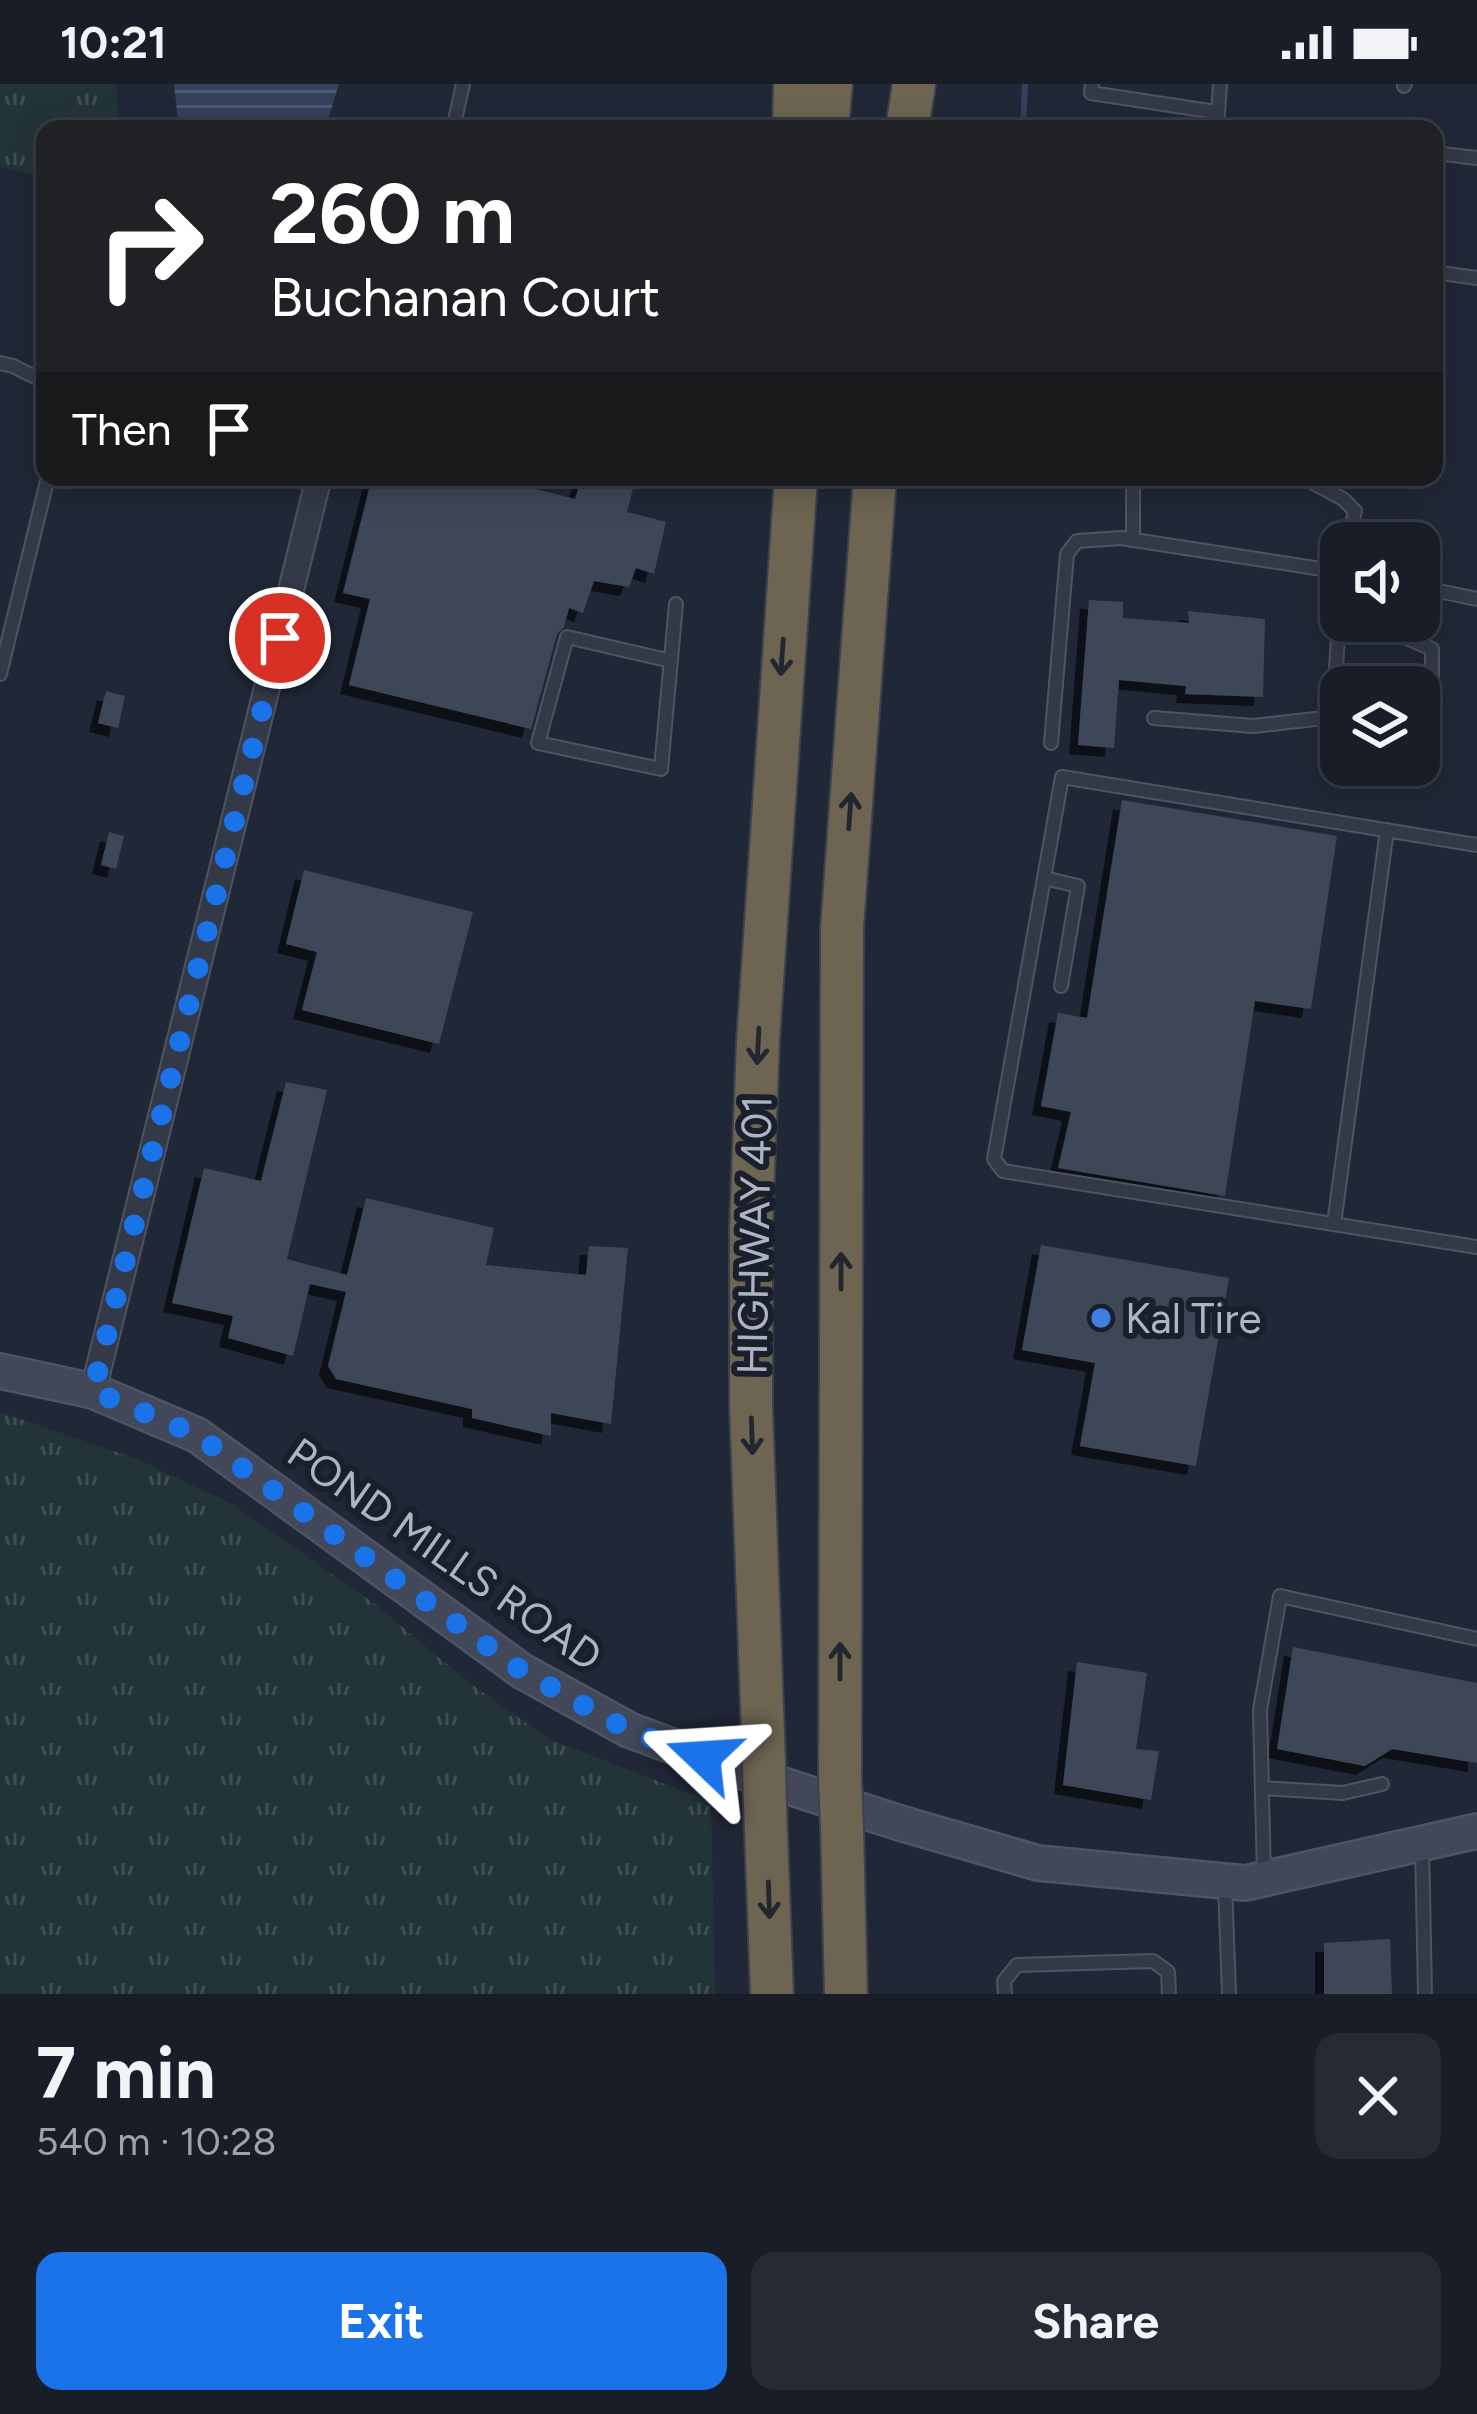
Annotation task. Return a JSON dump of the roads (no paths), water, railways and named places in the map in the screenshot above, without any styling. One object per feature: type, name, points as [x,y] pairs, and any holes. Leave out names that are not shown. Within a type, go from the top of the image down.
[{"type":"highway","points":[[794,84],[794,120]]},
{"type":"highway","points":[[828,120],[831,84]]},
{"type":"highway","points":[[902,84],[903,120]]},
{"type":"highway","points":[[905,120],[914,84]]},
{"type":"highway","name":"HIGHWAY 401","points":[[772,1994],[751,1406],[751,1229],[792,486]]},
{"type":"highway","name":"HIGHWAY 401","points":[[846,1994],[840,1778],[842,928],[874,486]]},
{"type":"main road","name":"POND MILLS ROAD","points":[[0,1371],[93,1391],[197,1435],[522,1671],[628,1730],[900,1823],[1038,1863],[1245,1883],[1477,1831]]},
{"type":"street","points":[[93,1391],[318,486]]},
{"type":"lane","points":[[455,120],[463,84]]},
{"type":"lane","points":[[1092,84],[1090,94],[1216,112]]},
{"type":"lane","points":[[1216,120],[1220,84]]},
{"type":"lane","points":[[1443,154],[1477,158]]},
{"type":"lane","points":[[1443,273],[1477,278]]},
{"type":"lane","points":[[0,363],[36,377]]},
{"type":"lane","points":[[0,674],[46,486]]},
{"type":"lane","points":[[1133,486],[1133,540]]},
{"type":"lane","points":[[1319,486],[1343,499],[1354,511],[1352,522]]},
{"type":"lane","points":[[1052,743],[1067,554],[1077,541],[1121,538],[1320,569]]},
{"type":"lane","points":[[1440,591],[1477,599]]},
{"type":"lane","points":[[671,661],[567,638],[538,743],[661,769],[671,661],[676,604]]},
{"type":"lane","points":[[1419,642],[1432,649],[1432,666]]},
{"type":"lane","points":[[1154,718],[1253,726],[1320,720]]},
{"type":"lane","points":[[1477,845],[1062,777],[994,1159],[1003,1172],[1477,1247]]},
{"type":"lane","points":[[1334,1224],[1387,830]]},
{"type":"lane","points":[[1044,878],[1078,886],[1061,986]]},
{"type":"lane","points":[[1264,1879],[1260,1710],[1280,1596],[1477,1639]]},
{"type":"lane","points":[[1262,1788],[1343,1793],[1382,1784]]},
{"type":"lane","points":[[1421,1843],[1425,1994]]},
{"type":"lane","points":[[1225,1882],[1229,1994]]},
{"type":"lane","points":[[1005,1994],[1004,1981],[1017,1965],[1153,1961],[1168,1972],[1169,1994]]},
{"type":"water","points":[[174,84],[339,84],[328,120],[178,120]]},
{"type":"waterway","points":[[1023,120],[1025,84]]},
{"type":"place","name":"Kal Tire","points":[[1101,1318]]}]
